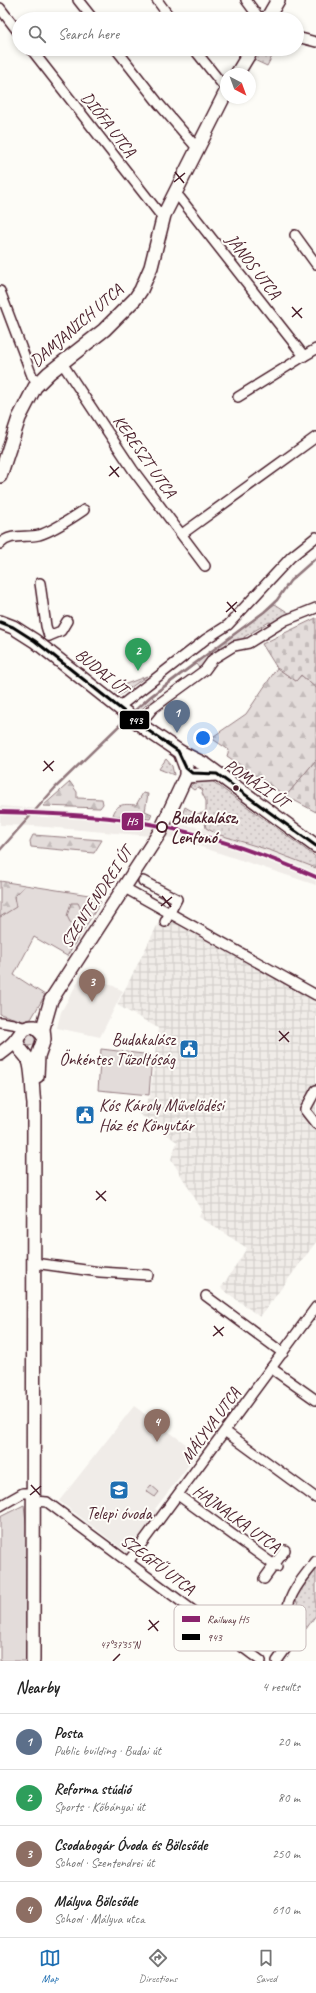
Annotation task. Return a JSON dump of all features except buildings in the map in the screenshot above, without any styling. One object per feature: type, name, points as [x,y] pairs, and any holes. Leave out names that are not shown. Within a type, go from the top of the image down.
[{"type":"main road","points":[[271,12],[278,0]]},
{"type":"main road","points":[[241,68],[248,56]]},
{"type":"main road","name":"DAMJANICH UTCA","points":[[0,476],[19,418],[26,401],[38,382],[104,330],[136,299],[151,267],[164,215],[220,104]]},
{"type":"main road","name":"BUDAI ÚT","points":[[0,622],[45,640],[121,709],[180,752],[191,770]]},
{"type":"main road","name":"POMÁZI ÚT","points":[[191,770],[217,774],[316,846]]},
{"type":"main road","name":"SZENTENDREI ÚT","points":[[43,1035],[43,1028],[51,1000],[164,825],[191,770]]},
{"type":"main road","points":[[0,1054],[22,1033],[51,1000]]},
{"type":"main road","points":[[22,1033],[37,1028],[43,1035],[43,1043],[38,1056],[34,1104]]},
{"type":"main road","points":[[22,1033],[18,1046],[31,1065],[34,1104],[33,1661]]},
{"type":"main road","points":[[0,1059],[15,1053],[36,1052],[41,1049]]},
{"type":"street","points":[[78,0],[87,12]]},
{"type":"street","points":[[157,0],[166,12]]},
{"type":"street","points":[[246,0],[255,12]]},
{"type":"street","points":[[0,8],[12,24]]},
{"type":"street","points":[[304,39],[316,42]]},
{"type":"street","name":"DIÓFA UTCA","points":[[36,56],[159,213],[164,215]]},
{"type":"street","points":[[122,56],[197,148]]},
{"type":"street","points":[[200,56],[220,82]]},
{"type":"street","name":"JÁNOS UTCA","points":[[174,193],[180,198],[304,356]]},
{"type":"street","points":[[295,235],[316,264]]},
{"type":"street","points":[[0,292],[32,376],[38,382]]},
{"type":"street","points":[[238,397],[316,349]]},
{"type":"street","name":"KERESZT UTCA","points":[[62,363],[132,470],[205,566]]},
{"type":"street","points":[[182,534],[316,437]]},
{"type":"street","points":[[0,544],[7,538],[39,535],[68,521],[84,510]]},
{"type":"street","points":[[121,709],[206,639],[228,625],[291,557],[316,537]]},
{"type":"street","points":[[40,583],[46,626],[45,640]]},
{"type":"street","points":[[137,722],[153,708],[205,670],[213,659],[234,646],[249,643],[286,620],[316,608]]},
{"type":"street","points":[[45,640],[61,631],[67,622]]},
{"type":"street","points":[[143,881],[177,899],[167,918]]},
{"type":"street","points":[[123,887],[167,918],[316,995]]},
{"type":"street","points":[[2,1022],[22,1033]]},
{"type":"street","points":[[316,1090],[305,1110],[316,1124]]},
{"type":"street","points":[[34,1263],[100,1272],[148,1275]]},
{"type":"street","points":[[206,1296],[283,1353]]},
{"type":"street","name":"MÁLYVA UTCA","points":[[128,1562],[226,1432],[316,1307]]},
{"type":"street","points":[[271,1368],[316,1400]]},
{"type":"street","points":[[226,1432],[316,1498]]},
{"type":"street","points":[[0,1506],[23,1493],[33,1497]]},
{"type":"street","name":"HAJNALKA UTCA","points":[[178,1495],[275,1566]]},
{"type":"street","name":"SZEGFŰ UTCA","points":[[33,1497],[47,1502],[186,1605]]},
{"type":"street","points":[[264,1579],[275,1566],[285,1550]]},
{"type":"street","points":[[288,1605],[299,1583],[316,1561]]},
{"type":"street","name":"SZEGFŰ UTCA","points":[[248,1651],[261,1661]]},
{"type":"street","points":[[277,1661],[284,1651]]},
{"type":"shaded area","points":[[0,806],[69,811],[148,823],[153,821],[206,828],[217,834],[272,851],[316,868],[316,885],[174,838],[34,826],[0,825]]},
{"type":"shaded area","points":[[163,914],[316,997],[316,1242],[260,1317],[221,1288],[247,1248],[199,1217],[202,1210],[171,1159],[177,1142],[138,1113],[150,1097],[158,1028],[117,1005]]},
{"type":"shaded area","points":[[84,971],[123,991],[100,1037],[57,1028],[61,1012]]},
{"type":"shaded area","name":"Telepi óvoda","points":[[134,1406],[198,1453],[155,1509],[160,1513],[129,1554],[59,1501]]},
{"type":"green space","points":[[248,56],[272,56],[267,66]]},
{"type":"green space","points":[[275,604],[289,613],[272,624],[269,622],[244,637],[245,640],[233,642],[200,669],[196,664],[152,697],[156,701],[151,705],[148,703],[141,710],[143,713],[141,714],[137,710],[152,696]]},
{"type":"green space","points":[[316,618],[316,688],[301,675],[296,681],[277,668],[262,644]]},
{"type":"green space","points":[[277,668],[296,681],[301,675],[316,688],[316,760],[286,796],[227,756],[229,750],[211,738],[246,714]]},
{"type":"green space","points":[[147,676],[120,695],[113,689]]},
{"type":"green space","points":[[166,759],[172,766],[174,775],[159,769]]},
{"type":"green space","points":[[316,760],[316,812],[286,796]]},
{"type":"green space","points":[[205,779],[212,781],[316,857],[316,868],[272,851],[217,834],[206,828],[204,818],[182,815],[185,807],[197,814],[203,813],[206,810],[206,801],[202,793],[203,790],[198,787],[194,790],[190,787],[195,781]]},
{"type":"green space","points":[[70,782],[77,792],[77,798],[102,799],[103,804],[100,808],[43,806]]},
{"type":"green space","points":[[143,793],[148,794],[145,811],[152,814],[150,819],[113,815],[119,806],[128,804],[136,805]]},
{"type":"green space","points":[[33,835],[102,840],[94,853],[31,847],[30,841]]},
{"type":"green space","points":[[0,881],[25,885],[14,897],[16,907],[0,917]]},
{"type":"green space","points":[[25,885],[89,895],[101,902],[67,956],[34,937],[14,975],[45,995],[31,1019],[23,1021],[0,1014],[0,917],[15,907],[14,897]]},
{"type":"green space","points":[[71,903],[78,903],[81,909],[81,918],[76,926],[71,924],[67,916]]},
{"type":"green space","points":[[31,1034],[34,1035],[34,1045],[27,1046],[24,1045],[23,1038],[24,1035]]},
{"type":"green space","points":[[101,1049],[152,1055],[149,1095],[98,1090]]},
{"type":"green space","points":[[151,1485],[159,1492],[155,1497],[146,1491]]},
{"type":"green space","points":[[24,1505],[27,1529],[28,1661],[0,1661],[0,1517]]},
{"type":"green space","points":[[316,1567],[316,1615],[306,1629],[306,1605],[298,1605],[295,1597]]},
{"type":"waterway","points":[[132,713],[151,696],[264,612],[277,600],[290,581],[316,558]]},
{"type":"waterway","points":[[0,850],[55,788],[126,719]]},
{"type":"rail line","name":"H5","points":[[0,812],[103,817],[169,828],[244,849],[268,857],[316,877]]},
{"type":"transit line","name":"943","points":[[0,622],[13,627],[35,641],[146,729],[178,751],[186,768],[192,773],[217,774],[316,846]]},
{"type":"place","name":"Reforma stúdió","points":[[138,671]]},
{"type":"place","name":"Posta","points":[[177,733]]},
{"type":"place","name":"Budakalász, Lenfonó","points":[[162,827]]},
{"type":"place","name":"Csodabogár Óvoda és Bölcsőde","points":[[92,1002]]},
{"type":"place","name":"Budakalász Önkéntes Tűzoltóság","points":[[189,1049]]},
{"type":"place","name":"Kós Károly Művelődési Ház és Könyvtár","points":[[85,1115]]},
{"type":"place","name":"Mályva Bölcsőde","points":[[157,1442]]},
{"type":"place","name":"Telepi óvoda","points":[[119,1490]]}]
